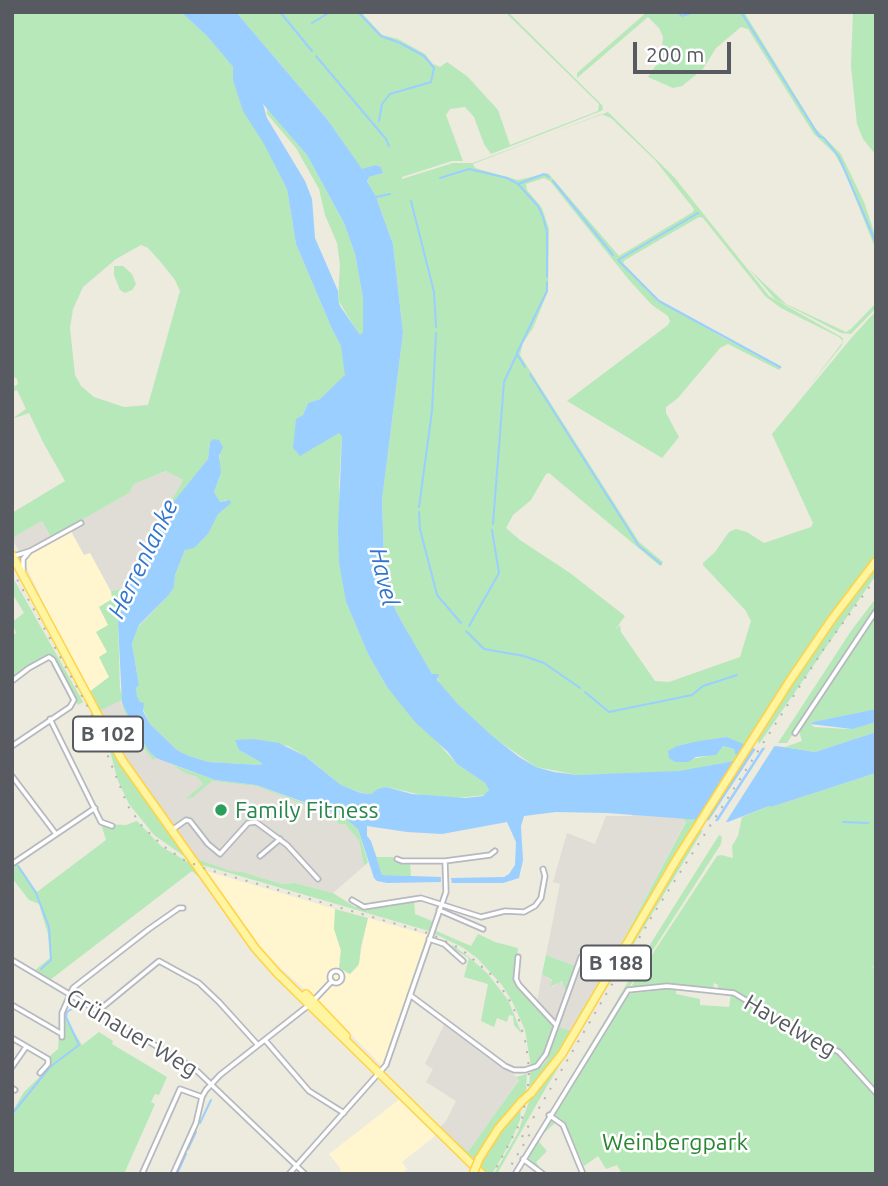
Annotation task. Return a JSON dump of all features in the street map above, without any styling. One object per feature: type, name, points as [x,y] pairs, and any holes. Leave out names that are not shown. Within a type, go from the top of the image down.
[{"type":"main road","name":"B 102","points":[[12,556],[122,760],[266,960],[338,1026],[359,1052],[482,1174]]},
{"type":"main road","name":"B 188","points":[[473,1174],[498,1129],[550,1071],[695,830],[819,638],[876,561]]},
{"type":"street","points":[[12,556],[30,551],[81,523]]},
{"type":"street","points":[[23,576],[23,559],[30,551]]},
{"type":"street","points":[[796,733],[876,611]]},
{"type":"street","points":[[12,681],[37,663],[51,658],[73,698],[70,707],[12,746]]},
{"type":"street","points":[[50,719],[102,824],[112,826]]},
{"type":"street","points":[[12,776],[56,834]]},
{"type":"street","points":[[12,864],[95,808]]},
{"type":"street","points":[[172,830],[186,820],[190,821],[208,844],[220,854],[248,823],[256,822],[280,839],[318,879]]},
{"type":"street","points":[[261,856],[280,839]]},
{"type":"street","points":[[397,859],[445,861],[491,855],[495,850]]},
{"type":"street","points":[[289,1174],[386,1065],[446,888],[445,861]]},
{"type":"street","points":[[440,907],[481,917],[505,911],[527,911],[536,906],[541,898],[545,876],[543,869]]},
{"type":"street","points":[[352,900],[364,907],[416,898],[483,929]]},
{"type":"street","points":[[12,1005],[62,1035],[61,1017],[69,994],[78,984],[149,929],[179,908],[183,908]]},
{"type":"street","points":[[429,939],[444,944],[463,961]]},
{"type":"street","points":[[518,957],[516,970],[519,985],[556,1025]]},
{"type":"street","points":[[410,995],[505,1066],[514,1070],[529,1069],[537,1066],[544,1058],[581,957]]},
{"type":"street","name":"Grünauer Weg","points":[[12,960],[188,1065],[305,1174]]},
{"type":"street","points":[[98,1011],[159,961],[199,984],[258,1045]]},
{"type":"street","points":[[173,1174],[196,1123],[202,1097],[211,1084],[312,1002],[332,981]]},
{"type":"street","name":"Havelweg","points":[[549,1115],[628,990],[667,985],[734,993],[839,1052],[876,1093]]},
{"type":"street","points":[[12,1038],[48,1059],[48,1064],[40,1073]]},
{"type":"street","points":[[265,1040],[311,1093],[344,1113]]},
{"type":"street","points":[[12,1067],[26,1047]]},
{"type":"street","points":[[142,1174],[180,1089],[202,1097]]},
{"type":"street","points":[[515,1174],[549,1115],[563,1125],[583,1174]]},
{"type":"street","points":[[523,1159],[543,1174]]},
{"type":"shaded area","points":[[167,471],[183,480],[169,505],[171,507],[146,548],[128,588],[111,591],[90,553],[84,555],[71,531],[75,523],[129,493],[134,484]]},
{"type":"shaded area","points":[[42,521],[51,537],[20,553],[12,538]]},
{"type":"shaded area","points":[[71,531],[84,555],[90,552],[113,596],[109,625],[109,677],[89,692],[25,564],[32,552]]},
{"type":"shaded area","points":[[120,699],[129,729],[153,760],[165,760],[197,777],[203,784],[185,799],[212,781],[256,786],[333,817],[340,825],[345,824],[359,841],[364,866],[333,893],[295,883],[282,884],[197,859],[122,756],[99,711]]},
{"type":"shaded area","points":[[633,814],[682,817],[686,821],[571,1032],[558,1027],[560,1021],[537,1001],[542,974],[552,981],[550,986],[553,987],[560,981],[564,984],[575,966],[546,955],[560,884],[553,882],[567,833],[595,844],[606,816]]},
{"type":"shaded area","points":[[206,871],[335,909],[334,929],[341,946],[339,960],[346,973],[350,974],[358,967],[368,918],[427,935],[383,1067],[321,1004],[266,955]]},
{"type":"shaded area","points":[[445,1023],[519,1079],[468,1153],[439,1128],[446,1121],[456,1101],[426,1082],[433,1069],[425,1064]]},
{"type":"shaded area","points":[[401,1098],[435,1136],[402,1162],[407,1169],[401,1174],[341,1174],[340,1168],[329,1154]]},
{"type":"green space","points":[[12,12],[181,12],[207,36],[233,67],[233,80],[287,189],[296,244],[345,359],[343,379],[320,399],[308,403],[299,418],[295,450],[300,455],[340,432],[342,436],[339,485],[346,602],[368,654],[387,687],[457,764],[485,783],[489,790],[485,795],[457,798],[427,796],[386,787],[371,794],[362,793],[341,785],[308,758],[288,746],[254,739],[239,750],[262,763],[261,765],[209,762],[177,750],[150,724],[137,696],[136,688],[139,685],[132,644],[139,626],[174,587],[175,575],[185,550],[208,534],[227,500],[220,502],[214,492],[221,473],[220,453],[210,442],[208,459],[171,507],[169,505],[183,480],[166,471],[134,484],[129,493],[51,537],[42,521],[12,538],[12,513],[65,481],[29,413],[12,419],[26,409],[17,390],[12,392],[12,388],[18,384],[17,379],[12,376]],"holes":[[[141,245],[148,248],[175,280],[180,291],[148,405],[124,407],[94,397],[81,386],[75,375],[70,328],[73,309],[83,287],[116,259]]]},
{"type":"green space","points":[[236,12],[361,12],[382,35],[398,39],[425,54],[433,64],[440,67],[447,62],[468,77],[498,110],[510,145],[598,111],[599,104],[505,12],[508,12],[602,105],[603,109],[491,154],[484,144],[474,117],[465,107],[450,109],[446,115],[463,161],[452,161],[402,179],[453,163],[473,163],[551,134],[473,164],[475,168],[518,180],[548,173],[619,256],[694,209],[655,160],[611,118],[602,114],[608,112],[674,177],[769,296],[843,338],[842,345],[807,389],[842,340],[781,308],[766,297],[703,218],[699,217],[625,260],[623,263],[659,300],[724,338],[782,367],[779,370],[728,344],[720,348],[678,398],[666,407],[666,413],[679,437],[662,458],[567,401],[668,325],[668,316],[652,305],[629,280],[550,181],[544,178],[526,184],[527,190],[542,208],[549,229],[548,291],[520,355],[639,542],[663,562],[660,566],[549,473],[531,500],[513,515],[506,528],[625,616],[615,630],[620,625],[621,632],[655,681],[669,682],[740,657],[751,621],[746,611],[703,563],[715,552],[729,532],[736,529],[747,532],[764,543],[811,527],[813,523],[772,434],[876,311],[876,558],[830,618],[745,746],[727,737],[677,746],[675,762],[708,756],[723,746],[734,749],[739,756],[736,760],[663,773],[578,775],[536,767],[490,735],[439,683],[437,676],[432,674],[395,609],[384,559],[382,500],[403,333],[393,244],[367,180],[383,173],[381,167],[376,165],[362,170],[327,119]]},
{"type":"green space","points":[[647,12],[744,12],[816,129],[841,154],[864,202],[876,238],[876,250],[845,172],[834,153],[814,134],[748,29],[741,27],[716,48],[703,69],[682,86],[673,88],[648,77],[661,58],[663,37],[659,28],[648,17],[577,78],[577,73]]},
{"type":"green space","points":[[853,12],[876,12],[876,155],[863,139],[857,124],[851,66]]},
{"type":"green space","points":[[267,107],[307,155],[344,223],[355,254],[363,298],[363,332],[360,336],[338,300],[340,265],[337,243],[325,215],[319,189],[296,148],[267,114]]},
{"type":"green space","points":[[114,266],[123,266],[132,274],[136,284],[132,290],[125,293],[120,290],[114,275]]},
{"type":"green space","points":[[749,269],[786,304],[846,332],[876,303],[876,308],[851,334],[841,333],[775,299]]},
{"type":"green space","points":[[876,567],[876,575],[759,744],[757,739],[806,662]]},
{"type":"green space","points":[[12,576],[83,702],[78,705],[51,657],[12,679],[12,636],[16,633],[12,622],[24,613],[12,593]]},
{"type":"green space","points":[[128,588],[118,623],[120,688],[127,716],[140,740],[156,758],[153,760],[129,729],[121,700],[99,711],[89,692],[109,677],[99,657],[107,652],[96,632],[108,625],[99,607],[112,599],[111,591]]},
{"type":"green space","points":[[876,598],[876,709],[810,723],[814,727],[847,729],[876,722],[876,732],[815,752],[776,746],[785,747],[802,741],[796,729],[787,743],[778,743],[851,631]]},
{"type":"green space","points":[[105,733],[191,861],[154,835],[129,804],[118,781]]},
{"type":"green space","points":[[171,764],[215,780],[256,785],[356,822],[368,862],[364,866],[359,841],[345,824],[340,825],[333,817],[256,786],[212,781],[193,797],[185,799],[203,784],[197,777]]},
{"type":"green space","name":"Weinbergpark","points":[[876,773],[876,960],[873,968],[876,968],[876,1090],[846,1055],[830,1050],[842,1057],[876,1095],[876,1174],[622,1174],[617,1165],[606,1169],[598,1156],[584,1166],[565,1123],[554,1114],[628,994],[676,988],[676,994],[700,999],[700,1005],[729,1007],[731,994],[734,995],[735,991],[718,989],[718,985],[714,983],[713,988],[669,984],[635,988],[632,985],[717,856],[733,858],[732,846],[738,836],[742,817]]},
{"type":"green space","points":[[682,817],[698,819],[566,1043],[529,1089],[530,1072],[542,1066],[548,1058],[558,1027],[571,1031],[607,964],[612,961],[686,822]]},
{"type":"green space","points":[[137,821],[162,847],[195,866],[202,880],[192,871],[50,980],[34,971],[50,958],[48,934],[39,904],[29,900],[12,878],[12,866],[18,864],[37,892],[106,840],[101,824],[126,825]]},
{"type":"green space","points":[[703,830],[547,1086],[497,1174],[494,1174],[518,1132],[530,1099],[564,1056],[696,832]]},
{"type":"green space","points":[[719,835],[722,837],[721,844],[565,1087],[656,935]]},
{"type":"green space","points":[[372,845],[377,857],[393,857],[394,862],[410,863],[411,876],[382,875]]},
{"type":"green space","points":[[197,859],[282,884],[295,883],[333,893],[355,907],[388,907],[414,900],[415,914],[432,921],[429,931],[202,865]]},
{"type":"green space","points":[[335,909],[368,918],[359,964],[350,974],[339,968],[341,951],[334,929]]},
{"type":"green space","points":[[434,930],[471,946],[478,934],[518,948],[515,979],[553,1026],[545,1054],[536,1064],[531,1067],[525,1030],[502,985],[477,958],[462,947],[433,933]]},
{"type":"green space","points":[[432,936],[455,947],[470,958],[487,973],[508,1000],[522,1034],[514,1025],[513,1016],[509,1015],[507,1022],[497,1018],[494,1027],[481,1021],[488,984],[464,977],[469,958]]},
{"type":"green space","points":[[546,955],[575,966],[566,992],[562,981],[550,987],[552,980],[542,974]]},
{"type":"green space","points":[[62,1019],[66,1019],[82,1045],[99,1032],[113,1041],[112,1044],[167,1077],[159,1095],[155,1094],[151,1102],[155,1104],[124,1174],[12,1174],[12,1112],[24,1092],[50,1067],[50,1056],[58,1049],[59,1036],[64,1039]]},
{"type":"green space","points":[[527,1074],[526,1093],[475,1164],[454,1143],[468,1152],[519,1080],[516,1077]]},
{"type":"green space","points":[[521,1107],[520,1120],[510,1143],[492,1174],[486,1174],[479,1166],[485,1153]]},
{"type":"green space","points":[[552,1120],[556,1122],[542,1135],[539,1142],[547,1151],[536,1162],[540,1168],[529,1161],[528,1155]]},
{"type":"water","points":[[181,12],[236,12],[327,119],[362,169],[376,165],[381,167],[383,173],[369,177],[367,181],[376,197],[393,244],[403,333],[382,500],[384,559],[395,609],[432,674],[439,674],[437,680],[457,703],[519,757],[536,767],[554,772],[578,775],[679,771],[736,760],[739,756],[734,749],[723,746],[716,755],[696,757],[688,762],[675,762],[669,758],[668,751],[699,741],[727,737],[755,749],[776,746],[815,752],[876,732],[876,773],[769,806],[728,822],[607,813],[556,812],[524,816],[521,826],[523,860],[519,878],[503,883],[452,883],[451,878],[504,877],[509,874],[515,865],[516,842],[507,822],[442,834],[367,826],[367,836],[382,875],[441,877],[441,882],[387,883],[374,878],[358,829],[343,816],[256,785],[215,780],[156,758],[149,751],[133,728],[122,702],[118,623],[129,582],[146,548],[171,505],[208,459],[210,442],[213,439],[219,440],[223,447],[219,456],[221,473],[214,492],[220,502],[230,500],[231,503],[218,514],[208,534],[194,548],[185,550],[175,575],[174,587],[139,625],[132,644],[139,685],[136,688],[137,696],[140,702],[144,703],[143,711],[150,724],[177,750],[209,762],[261,765],[262,763],[239,750],[235,740],[254,739],[279,743],[305,756],[341,785],[361,793],[371,794],[386,787],[412,794],[465,798],[483,796],[489,790],[485,783],[457,764],[448,752],[415,722],[387,687],[368,654],[346,602],[339,562],[338,529],[342,436],[339,433],[300,456],[293,448],[296,419],[303,415],[308,403],[320,399],[345,375],[341,346],[296,244],[287,189],[243,111],[233,80],[233,67],[207,36]],"holes":[[[263,104],[307,155],[344,223],[355,254],[363,298],[363,332],[360,335],[340,306],[338,291],[315,238],[312,199],[305,181],[267,118]]]},
{"type":"water","points":[[876,709],[876,722],[852,729],[810,724],[813,722]]},
{"type":"pier","points":[[766,742],[713,824],[707,823],[759,744]]},
{"type":"pier","points":[[769,742],[777,742],[724,825],[716,824]]},
{"type":"waterway","points":[[280,12],[312,51]]},
{"type":"waterway","points":[[312,23],[330,12]]},
{"type":"waterway","points":[[358,12],[381,36],[424,56],[434,68],[431,82],[390,94],[382,104],[379,121]]},
{"type":"waterway","points":[[678,12],[682,16],[694,12]]},
{"type":"waterway","points":[[741,12],[819,136],[824,138],[839,157],[876,243]]},
{"type":"waterway","points":[[316,56],[389,146]]},
{"type":"waterway","points":[[440,178],[469,169],[507,178],[518,184],[538,206],[543,217],[547,232],[547,277]]},
{"type":"waterway","points":[[518,184],[544,174],[549,177]]},
{"type":"waterway","points":[[553,181],[613,255]]},
{"type":"waterway","points":[[376,197],[390,194]]},
{"type":"waterway","points":[[411,201],[434,292],[436,327]]},
{"type":"waterway","points":[[698,213],[618,260],[659,301],[780,367]]},
{"type":"waterway","points":[[517,353],[547,291],[547,282]]},
{"type":"waterway","points":[[419,507],[432,411],[436,333]]},
{"type":"waterway","points":[[493,524],[504,382],[517,354],[525,367]]},
{"type":"waterway","points":[[530,374],[639,546],[661,564]]},
{"type":"waterway","points":[[419,512],[420,529],[437,595],[461,623]]},
{"type":"waterway","points":[[469,626],[499,573],[492,530]]},
{"type":"waterway","points":[[466,631],[484,649],[524,656],[544,663],[580,688]]},
{"type":"waterway","points":[[585,692],[609,712],[692,695],[703,686],[737,675]]},
{"type":"waterway","points":[[843,822],[868,823]]},
{"type":"waterway","points":[[18,866],[36,893],[49,927],[51,960],[41,969]]},
{"type":"waterway","points":[[12,1114],[50,1067],[79,1045],[66,1017],[67,1012],[76,1006]]},
{"type":"waterway","points":[[200,1123],[211,1100]]},
{"type":"waterway","points":[[188,1149],[196,1132]]},
{"type":"waterway","points":[[177,1174],[186,1154]]},
{"type":"railway","points":[[12,570],[89,709],[128,806],[142,826],[163,846],[184,860],[206,869],[431,934],[461,949],[495,978],[519,1020],[529,1069],[522,1119],[493,1174]]},
{"type":"railway","points":[[522,1137],[654,913],[823,650],[876,578]]},
{"type":"railway","points":[[506,1174],[531,1132]]},
{"type":"place","name":"Family Fitness","points":[[221,810]]},
{"type":"water label","name":"Herrenlanke","points":[[143,559]]},
{"type":"water label","name":"Havel","points":[[384,577]]}]
